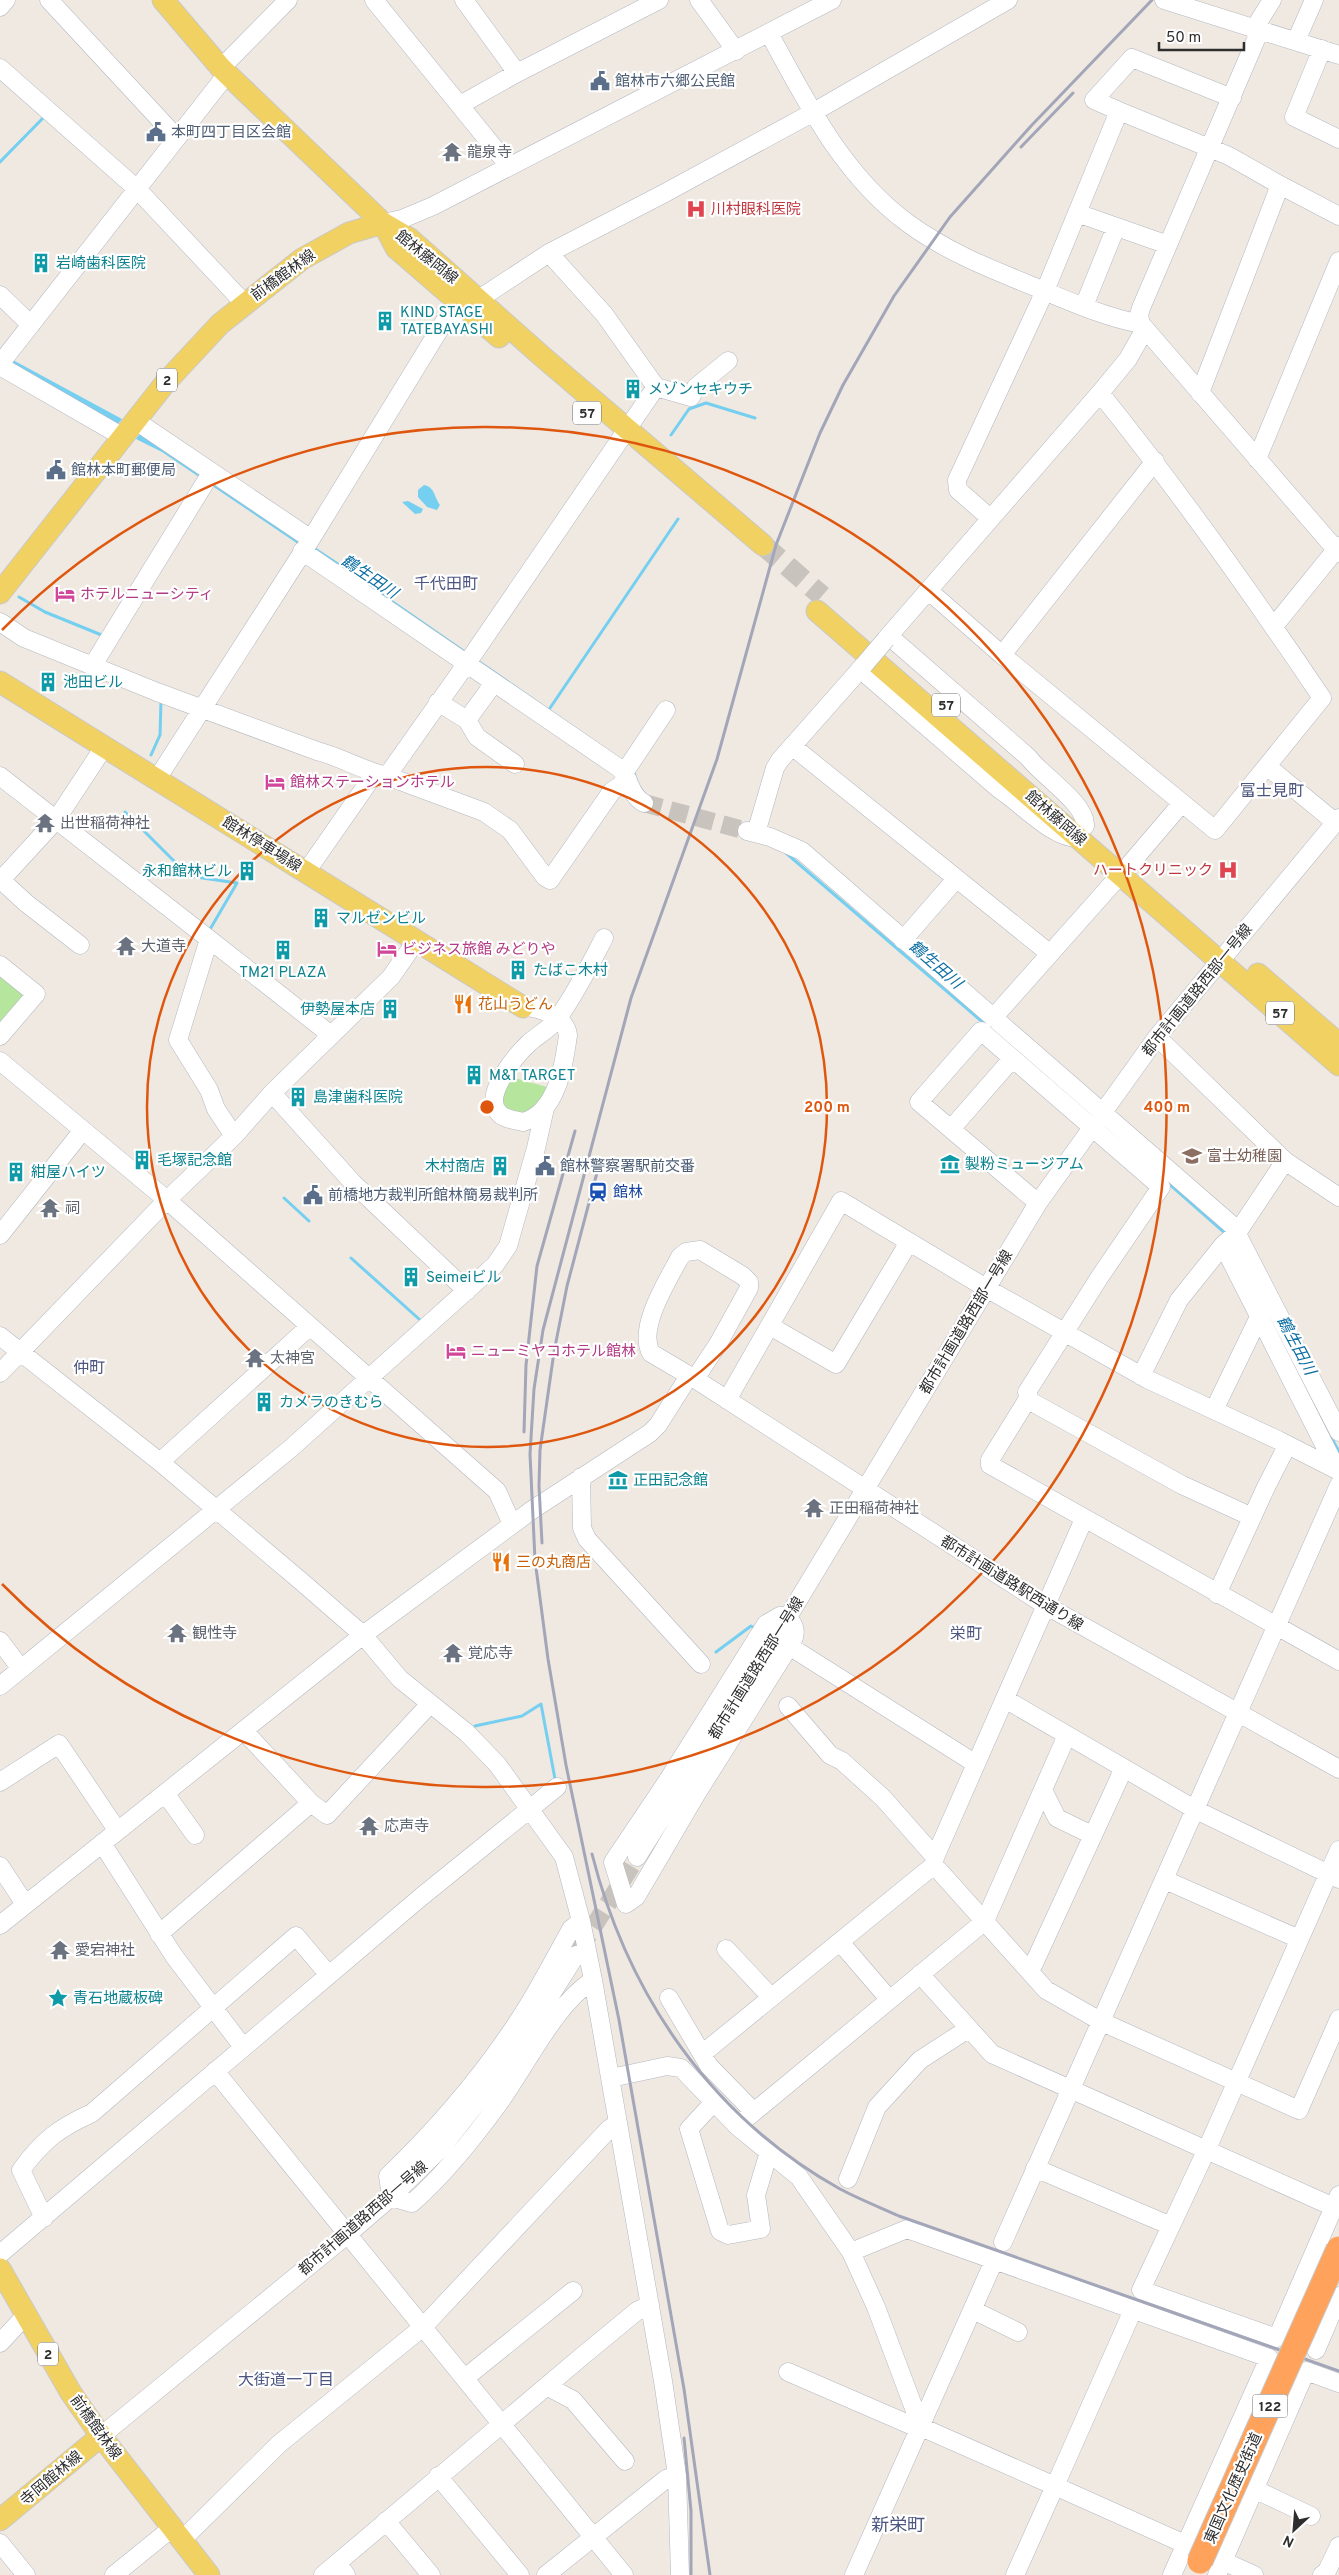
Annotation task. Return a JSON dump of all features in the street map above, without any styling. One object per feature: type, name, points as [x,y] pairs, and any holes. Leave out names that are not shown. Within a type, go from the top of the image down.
[{"type":"highway","name":"東国文化歴史街道","points":[[1207,2560],[1339,2249]]},
{"type":"main road","points":[[163,0],[224,71],[383,223]]},
{"type":"main road","name":"前橋館林線","points":[[1,589],[192,353],[244,303],[302,259],[349,233],[383,223]]},
{"type":"main road","name":"館林藤岡線","points":[[383,223],[410,239],[471,303],[762,553]]},
{"type":"main road","name":"館林藤岡線","points":[[820,603],[1225,956],[1339,1065]]},
{"type":"main road","name":"館林停車場線","points":[[0,682],[523,1007]]},
{"type":"main road","name":"館林藤岡線","points":[[1225,956],[1339,1044]]},
{"type":"main road","name":"前橋館林線","points":[[0,2269],[71,2393],[101,2436],[209,2575]]},
{"type":"main road","name":"寺岡館林線","points":[[0,2520],[101,2436]]},
{"type":"street","points":[[0,7],[6,0]]},
{"type":"street","points":[[49,0],[177,138]]},
{"type":"street","points":[[374,0],[509,166]]},
{"type":"street","points":[[464,0],[517,73]]},
{"type":"street","points":[[460,105],[517,73],[659,0]]},
{"type":"street","points":[[699,0],[736,51]]},
{"type":"street","points":[[383,223],[402,219],[433,206],[736,51],[769,33],[804,6],[832,0]]},
{"type":"street","points":[[157,779],[306,545],[444,322],[548,253],[663,194],[812,113],[1008,0]]},
{"type":"street","points":[[1272,0],[1259,21],[1260,30],[1141,308],[1143,326],[1128,359],[929,591],[792,746],[775,768],[752,832],[802,852],[1232,1226],[1339,1432]]},
{"type":"street","points":[[1296,41],[1314,0]]},
{"type":"street","points":[[1173,1],[1339,55]]},
{"type":"street","points":[[279,3],[224,71],[177,138],[3,358],[129,429],[209,477],[469,660],[494,683],[627,772],[637,798],[644,803]]},
{"type":"street","points":[[769,33],[812,113],[830,141],[868,188],[910,225],[974,262],[1084,306],[1143,326],[1338,550],[1274,626]]},
{"type":"street","points":[[1322,49],[1294,117],[1339,139]]},
{"type":"street","points":[[1232,98],[1132,58],[1094,100],[1210,148],[1339,216]]},
{"type":"street","points":[[0,68],[137,189],[244,303]]},
{"type":"street","points":[[990,518],[958,490],[957,480],[1045,291],[1118,111]]},
{"type":"street","points":[[1200,393],[1280,186]]},
{"type":"street","points":[[1077,213],[1168,245]]},
{"type":"street","points":[[1084,306],[1116,227]]},
{"type":"street","points":[[548,253],[604,314],[656,387],[691,397],[696,388],[728,361]]},
{"type":"street","points":[[1257,459],[1332,299],[1339,261]]},
{"type":"street","points":[[0,295],[31,325]]},
{"type":"street","points":[[306,872],[469,660],[656,387]]},
{"type":"street","points":[[929,591],[1002,656],[1215,830],[1268,767],[1322,698],[1274,626],[1155,461],[1100,393]]},
{"type":"street","points":[[1002,656],[1155,461]]},
{"type":"street","points":[[92,666],[209,477]]},
{"type":"street","points":[[0,622],[24,638],[201,709],[317,751],[337,756],[484,812],[510,830],[545,877],[550,880],[627,772],[666,710]]},
{"type":"street","points":[[862,667],[999,789],[1020,803],[1054,832],[1063,837],[1082,832],[1081,810],[1037,770],[1028,757],[887,638]]},
{"type":"street","points":[[467,720],[494,683]]},
{"type":"street","points":[[438,702],[467,720],[477,738],[515,764]]},
{"type":"street","points":[[80,945],[0,880],[56,820],[104,746]]},
{"type":"street","points":[[792,746],[1049,953]]},
{"type":"street","points":[[1268,767],[1337,820]]},
{"type":"street","points":[[0,776],[332,1034]]},
{"type":"street","points":[[993,1018],[1182,803]]},
{"type":"street","name":"都市計画道路西部一号線","points":[[637,1857],[788,1617],[1038,1203],[1102,1111],[1157,1037],[1337,820]]},
{"type":"street","points":[[903,940],[956,879]]},
{"type":"street","points":[[545,1108],[529,1120],[523,1122],[499,1114],[494,1099],[497,1087],[505,1073],[528,1044],[558,1019],[582,980],[604,938]]},
{"type":"street","points":[[209,939],[178,1040],[209,1090],[216,1109],[234,1136]]},
{"type":"street","points":[[0,1373],[167,1200],[234,1136],[272,1093],[392,977],[416,941]]},
{"type":"street","points":[[0,965],[36,994],[0,1036]]},
{"type":"street","points":[[0,1686],[290,1449],[468,1291],[495,1265],[506,1251],[545,1108],[554,1091],[568,1035],[566,1025],[558,1019],[533,1007],[523,1007]]},
{"type":"street","points":[[523,1007],[532,1017],[535,1026],[528,1044]]},
{"type":"street","points":[[1038,1203],[919,1102],[981,1031],[1090,1128],[1161,1187],[1027,1392],[1030,1401],[1182,1485],[1252,1517]]},
{"type":"street","points":[[1157,1037],[1285,1160],[1339,1197]]},
{"type":"street","points":[[951,1129],[1012,1059]]},
{"type":"street","points":[[0,1061],[167,1200],[497,1491],[512,1524]]},
{"type":"street","points":[[272,1093],[353,1182],[468,1291]]},
{"type":"street","points":[[523,1122],[531,1140],[532,1159]]},
{"type":"street","points":[[0,1235],[83,1130]]},
{"type":"street","points":[[1141,1376],[1179,1300],[1223,1245],[1237,1233],[1285,1160]]},
{"type":"street","points":[[727,1400],[841,1201],[986,1288],[1141,1376],[1278,1440],[1338,1475]]},
{"type":"street","points":[[770,1326],[836,1364],[909,1242]]},
{"type":"street","points":[[1004,2242],[1070,2089],[1102,2022],[1277,1626],[1338,1475],[1260,1315],[1223,1245]]},
{"type":"street","points":[[0,1925],[363,1635],[512,1524],[580,1477],[650,1433],[718,1344],[749,1288],[749,1282],[743,1276],[700,1250],[686,1252],[680,1257],[655,1304],[646,1341],[650,1353],[692,1377]]},
{"type":"street","points":[[1214,1410],[1260,1315]]},
{"type":"street","points":[[160,1462],[309,1327]]},
{"type":"street","points":[[0,1336],[216,1508],[363,1635],[400,1680],[429,1705],[467,1732],[497,1764],[564,1856],[582,1920],[650,2305],[677,2475],[680,2575]]},
{"type":"street","name":"都市計画道路駅西通り線","points":[[692,1377],[864,1490],[1045,1605],[1339,1769]]},
{"type":"street","points":[[1029,1397],[990,1460],[990,1465],[1217,1594],[1339,1660]]},
{"type":"street","points":[[1217,1594],[1287,1446]]},
{"type":"street","points":[[580,1477],[582,1528],[587,1539],[701,1664]]},
{"type":"street","points":[[702,2054],[840,1942],[934,1861],[1084,1519]]},
{"type":"street","points":[[780,1616],[788,1617],[793,1623],[795,1635],[789,1646],[697,1793],[636,1897],[626,1904],[612,1862],[668,1780],[766,1624],[780,1616]]},
{"type":"street","points":[[0,1641],[21,1669]]},
{"type":"street","points":[[789,1646],[976,1764]]},
{"type":"street","points":[[1005,1699],[1196,1810],[1334,1877]]},
{"type":"street","points":[[244,1731],[312,1803],[327,1815],[429,1705]]},
{"type":"street","points":[[788,1706],[830,1755],[842,1761],[883,1798],[934,1861],[1046,1990],[1102,2022],[1299,2110],[1339,2020]]},
{"type":"street","points":[[737,2126],[985,1921],[1067,1735]]},
{"type":"street","points":[[0,1782],[59,1744],[118,1830]]},
{"type":"street","points":[[1030,1972],[1124,1768]]},
{"type":"street","points":[[0,2254],[328,1974],[557,1787]]},
{"type":"street","points":[[1042,1790],[1057,1818],[1092,1835]]},
{"type":"street","points":[[165,1793],[195,1835]]},
{"type":"street","points":[[159,1934],[312,1803]]},
{"type":"street","points":[[102,1843],[174,1956],[243,2047]]},
{"type":"street","points":[[1338,2201],[1277,2338],[1141,2290],[1206,2151],[1299,1940],[1334,1877],[1339,1850]]},
{"type":"street","points":[[0,1866],[25,1904]]},
{"type":"street","points":[[1165,1880],[1299,1940]]},
{"type":"street","points":[[582,1920],[571,1929],[526,2009],[485,2068],[459,2102],[388,2176],[391,2198],[412,2203],[430,2187],[499,2103],[546,2032],[578,1990],[593,1980]]},
{"type":"street","points":[[44,2218],[21,2170],[36,2150],[62,2127],[92,2113],[296,1936],[328,1974]]},
{"type":"street","points":[[840,1942],[889,2000]]},
{"type":"street","points":[[726,1949],[771,1997]]},
{"type":"street","name":"都市計画道路西部一号線","points":[[101,2436],[391,2198],[442,2147],[486,2093],[529,2032],[576,1955]]},
{"type":"street","points":[[920,1974],[992,2054],[1327,2204],[1338,2201]]},
{"type":"street","points":[[669,1998],[709,2066],[753,2111]]},
{"type":"street","points":[[848,2180],[877,2107],[920,2060],[968,2029]]},
{"type":"street","points":[[611,2078],[675,2066],[681,2068],[737,2126],[799,2178],[852,2252],[876,2308],[921,2427]]},
{"type":"street","points":[[216,2071],[624,2575]]},
{"type":"street","points":[[714,2102],[689,2129],[720,2231],[724,2234],[728,2235],[761,2229],[756,2195],[769,2152]]},
{"type":"street","points":[[114,2575],[177,2534],[278,2444],[424,2327],[608,2129],[618,2123]]},
{"type":"street","points":[[1035,2168],[1171,2226]]},
{"type":"street","points":[[852,2252],[907,2229],[1269,2358],[1256,2386],[1207,2560]]},
{"type":"street","points":[[854,2575],[994,2261]]},
{"type":"street","points":[[465,2378],[572,2291]]},
{"type":"street","points":[[1316,2350],[1339,2296]]},
{"type":"street","points":[[323,2575],[342,2569],[386,2521],[438,2476],[637,2311],[650,2305]]},
{"type":"street","points":[[973,2310],[1018,2332]]},
{"type":"street","points":[[1015,2575],[1133,2310]]},
{"type":"street","points":[[1289,2310],[1326,2326]]},
{"type":"street","points":[[0,2343],[26,2316]]},
{"type":"street","points":[[788,2372],[913,2426],[921,2427],[1055,2486],[1207,2560],[1254,2575]]},
{"type":"street","points":[[1172,2575],[1207,2560],[1254,2489],[1306,2372],[1339,2383]]},
{"type":"street","points":[[550,2383],[554,2390],[573,2400],[625,2461]]},
{"type":"street","points":[[1256,2386],[1292,2401]]},
{"type":"street","points":[[546,2575],[666,2479],[677,2475]]},
{"type":"street","points":[[438,2476],[520,2575]]},
{"type":"street","points":[[1254,2489],[1311,2516]]},
{"type":"street","points":[[386,2521],[430,2575]]},
{"type":"street","points":[[0,2543],[26,2575]]},
{"type":"street","points":[[1322,2575],[1327,2570],[1339,2546]]},
{"type":"green space","points":[[0,968],[31,994],[0,1031]]},
{"type":"green space","points":[[511,1077],[547,1087],[540,1105],[526,1115],[509,1110],[503,1104],[502,1086]]},
{"type":"water","points":[[0,353],[122,419],[116,426],[0,362]]},
{"type":"water","points":[[141,432],[339,563],[626,762],[635,771],[641,790],[636,791],[298,544],[162,452],[136,439]]},
{"type":"water","points":[[424,485],[428,486],[434,493],[440,505],[437,510],[427,507],[418,497],[418,490]]},
{"type":"water","points":[[408,501],[423,509],[421,513],[415,514],[402,502]]},
{"type":"waterway","points":[[0,162],[45,116]]},
{"type":"waterway","points":[[671,435],[689,409],[706,403],[755,418]]},
{"type":"waterway","points":[[548,711],[678,519]]},
{"type":"waterway","points":[[19,597],[45,612],[104,636]]},
{"type":"waterway","points":[[151,755],[160,735],[161,701]]},
{"type":"waterway","points":[[125,812],[189,876],[237,883],[209,931]]},
{"type":"waterway","name":"鶴生田川","points":[[786,853],[986,1025]]},
{"type":"waterway","name":"鶴生田川","points":[[1167,1182],[1225,1233]]},
{"type":"waterway","points":[[284,1198],[309,1221]]},
{"type":"waterway","points":[[351,1258],[419,1319]]},
{"type":"waterway","name":"鶴生田川","points":[[1284,1346],[1339,1452]]},
{"type":"waterway","points":[[716,1652],[751,1626],[755,1628]]},
{"type":"waterway","points":[[475,1726],[522,1716],[541,1704],[555,1779]]},
{"type":"tunnel","points":[[763,545],[822,596]]},
{"type":"tunnel","points":[[644,803],[747,831]]},
{"type":"tunnel","points":[[579,1950],[637,1857]]},
{"type":"railway","points":[[710,2575],[684,2389],[619,2020],[566,1765],[548,1659],[535,1560],[530,1454],[534,1389],[543,1330],[631,998],[717,759],[776,545],[820,433],[843,385],[894,296],[950,217],[1031,126],[1152,0]]},
{"type":"railway","points":[[1021,147],[1073,93]]},
{"type":"railway","points":[[524,1432],[526,1365],[537,1266],[575,1131]]},
{"type":"railway","points":[[542,1543],[539,1486],[540,1450],[554,1352],[567,1286],[599,1165]]},
{"type":"railway","points":[[592,1854],[608,1906],[628,1956],[652,2003],[681,2047],[714,2089],[752,2126],[794,2160],[840,2189],[899,2216],[1339,2371]]},
{"type":"railway","points":[[684,2438],[691,2511],[691,2575]]},
{"type":"place","name":"館林市六郷公民館","points":[[600,81]]},
{"type":"place","name":"本町四丁目区会館","points":[[156,132]]},
{"type":"place","name":"龍泉寺","points":[[452,152]]},
{"type":"place","name":"川村眼科医院","points":[[696,209]]},
{"type":"place","name":"岩崎歯科医院","points":[[41,263]]},
{"type":"place","name":"KIND STAGE TATEBAYASHI","points":[[385,321]]},
{"type":"place","name":"メゾンセキウチ","points":[[633,389]]},
{"type":"place","name":"館林本町郵便局","points":[[56,470]]},
{"type":"place","name":"ホテルニューシティ","points":[[65,594]]},
{"type":"place","name":"池田ビル","points":[[48,682]]},
{"type":"place","name":"館林ステーションホテル","points":[[275,782]]},
{"type":"place","name":"出世稲荷神社","points":[[45,823]]},
{"type":"place","name":"ハートクリニック","points":[[1228,870]]},
{"type":"place","name":"永和館林ビル","points":[[247,871]]},
{"type":"place","name":"マルゼンビル","points":[[321,918]]},
{"type":"place","name":"大道寺","points":[[126,946]]},
{"type":"place","name":"ビジネス旅館 みどりや","points":[[387,949]]},
{"type":"place","name":"TM21 PLAZA","points":[[283,950]]},
{"type":"place","name":"たばこ木村","points":[[518,970]]},
{"type":"place","name":"花山うどん","points":[[463,1004]]},
{"type":"place","name":"伊勢屋本店","points":[[390,1009]]},
{"type":"place","name":"M&T TARGET","points":[[474,1075]]},
{"type":"place","name":"島津歯科医院","points":[[298,1097]]},
{"type":"place","name":"富士幼稚園","points":[[1192,1156]]},
{"type":"place","name":"毛塚記念館","points":[[142,1160]]},
{"type":"place","name":"製粉ミュージアム","points":[[950,1164]]},
{"type":"place","name":"木村商店","points":[[500,1166]]},
{"type":"place","name":"館林警察署駅前交番","points":[[545,1166]]},
{"type":"place","name":"紺屋ハイツ","points":[[16,1172]]},
{"type":"place","name":"館林","points":[[598,1192]]},
{"type":"place","name":"前橋地方裁判所館林簡易裁判所","points":[[313,1195]]},
{"type":"place","name":"祠","points":[[50,1208]]},
{"type":"place","name":"Seimeiビル","points":[[411,1277]]},
{"type":"place","name":"ニューミヤコホテル館林","points":[[456,1351]]},
{"type":"place","name":"太神宮","points":[[255,1358]]},
{"type":"place","name":"カメラのきむら","points":[[264,1402]]},
{"type":"place","name":"正田記念館","points":[[618,1480]]},
{"type":"place","name":"正田稲荷神社","points":[[814,1508]]},
{"type":"place","name":"三の丸商店","points":[[501,1562]]},
{"type":"place","name":"観性寺","points":[[177,1633]]},
{"type":"place","name":"覚応寺","points":[[453,1653]]},
{"type":"place","name":"応声寺","points":[[369,1826]]},
{"type":"place","name":"愛宕神社","points":[[60,1950]]},
{"type":"place","name":"青石地蔵板碑","points":[[58,1998]]},
{"type":"district","name":"千代田町","points":[[446,583]]},
{"type":"district","name":"富士見町","points":[[1272,790]]},
{"type":"district","name":"仲町","points":[[89,1367]]},
{"type":"district","name":"栄町","points":[[966,1633]]},
{"type":"district","name":"大街道一丁目","points":[[286,2379]]},
{"type":"district","name":"新栄町","points":[[898,2525]]}]
